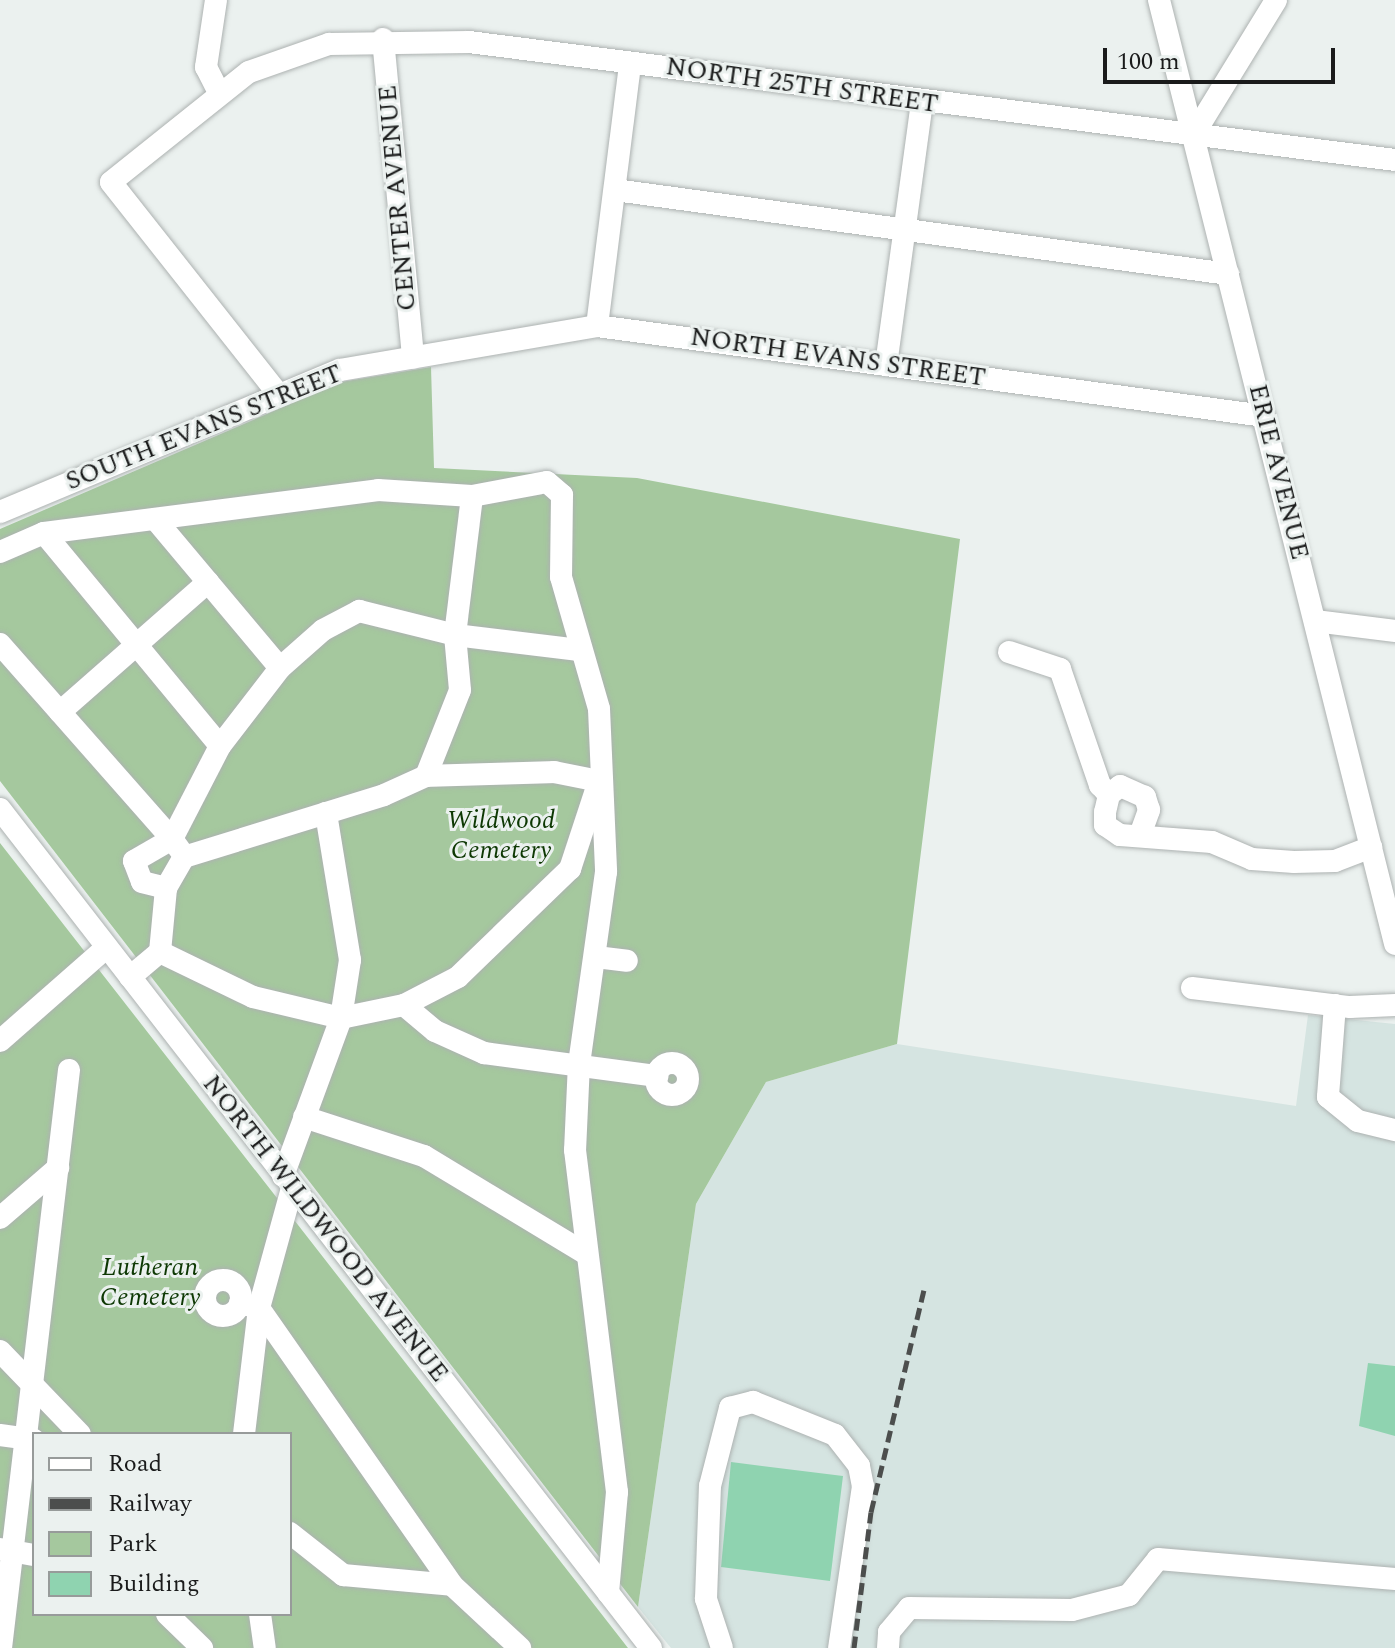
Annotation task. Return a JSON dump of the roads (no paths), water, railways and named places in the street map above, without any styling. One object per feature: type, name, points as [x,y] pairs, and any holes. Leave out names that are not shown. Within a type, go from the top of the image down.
[{"type":"street","points":[[216,0],[206,67],[219,92]]},
{"type":"street","name":"ERIE AVENUE","points":[[1159,0],[1395,944]]},
{"type":"street","points":[[1194,134],[1276,0]]},
{"type":"street","name":"NORTH 25TH STREET","points":[[279,395],[111,182],[219,92],[301,51],[383,39],[469,42],[1395,160]]},
{"type":"street","name":"CENTER AVENUE","points":[[383,39],[413,358]]},
{"type":"street","points":[[597,326],[630,63]]},
{"type":"street","points":[[886,365],[922,102]]},
{"type":"street","points":[[615,190],[1228,274]]},
{"type":"street","name":"NORTH EVANS STREET","points":[[413,358],[597,326],[1264,416]]},
{"type":"street","name":"SOUTH EVANS STREET","points":[[0,512],[340,370],[413,358]]},
{"type":"street","points":[[0,552],[44,533],[378,490],[472,496],[547,482],[562,495],[561,577],[579,650],[599,709],[599,781],[606,872],[579,1063],[575,1150],[583,1252],[606,1365],[617,1492],[608,1593]]},
{"type":"street","points":[[426,776],[460,690],[455,635],[472,496]]},
{"type":"street","points":[[155,519],[280,668]]},
{"type":"street","points":[[44,533],[220,746]]},
{"type":"street","points":[[60,712],[208,582]]},
{"type":"street","points":[[130,977],[160,952],[166,888],[178,848],[220,746],[280,668],[323,630],[359,611],[455,635],[579,650]]},
{"type":"street","points":[[1315,621],[1395,631]]},
{"type":"street","points":[[0,644],[178,848]]},
{"type":"street","points":[[1009,652],[1060,669],[1100,785],[1109,795]]},
{"type":"street","points":[[166,888],[142,882],[134,861],[326,813],[426,776],[554,772],[599,781]]},
{"type":"street","points":[[160,952],[253,997],[341,1018],[404,1005],[458,977],[570,869],[599,781]]},
{"type":"street","points":[[1140,835],[1149,810],[1145,797],[1120,786],[1109,795],[1105,825],[1120,835],[1212,842],[1252,859],[1294,862],[1335,861],[1371,847]]},
{"type":"street","name":"NORTH WILDWOOD AVENUE","points":[[0,809],[651,1648]]},
{"type":"street","points":[[244,1432],[250,1305],[304,1117],[341,1018],[350,960],[326,813]]},
{"type":"street","points":[[0,1041],[107,947]]},
{"type":"street","points":[[596,957],[627,961]]},
{"type":"street","points":[[1192,988],[1335,1005],[1395,1005]]},
{"type":"street","points":[[404,1005],[435,1031],[484,1053],[579,1063],[657,1076]]},
{"type":"street","points":[[1335,1005],[1328,1097],[1358,1121],[1395,1130]]},
{"type":"street","points":[[1,1648],[4,1602],[17,1552],[31,1439],[69,1070]]},
{"type":"street","points":[[304,1117],[424,1156],[583,1252]]},
{"type":"street","points":[[0,1218],[58,1168]]},
{"type":"street","points":[[250,1305],[452,1585],[520,1648]]},
{"type":"street","points":[[0,1351],[78,1432]]},
{"type":"street","points":[[722,1648],[706,1599],[710,1486],[730,1408],[753,1402],[835,1435],[859,1466],[863,1486],[839,1648]]},
{"type":"street","points":[[0,1435],[31,1439]]},
{"type":"street","points":[[292,1535],[343,1575],[452,1585]]},
{"type":"street","points":[[888,1648],[889,1632],[909,1608],[1072,1610],[1129,1595],[1158,1559],[1395,1579]]},
{"type":"street","points":[[169,1616],[202,1648]]},
{"type":"street","points":[[260,1616],[265,1648]]},
{"type":"railway","points":[[854,1648],[871,1512],[925,1286]]},
{"type":"park label","name":"Wildwood Cemetery","points":[[501,836]]},
{"type":"park label","name":"Lutheran Cemetery","points":[[150,1283]]}]
